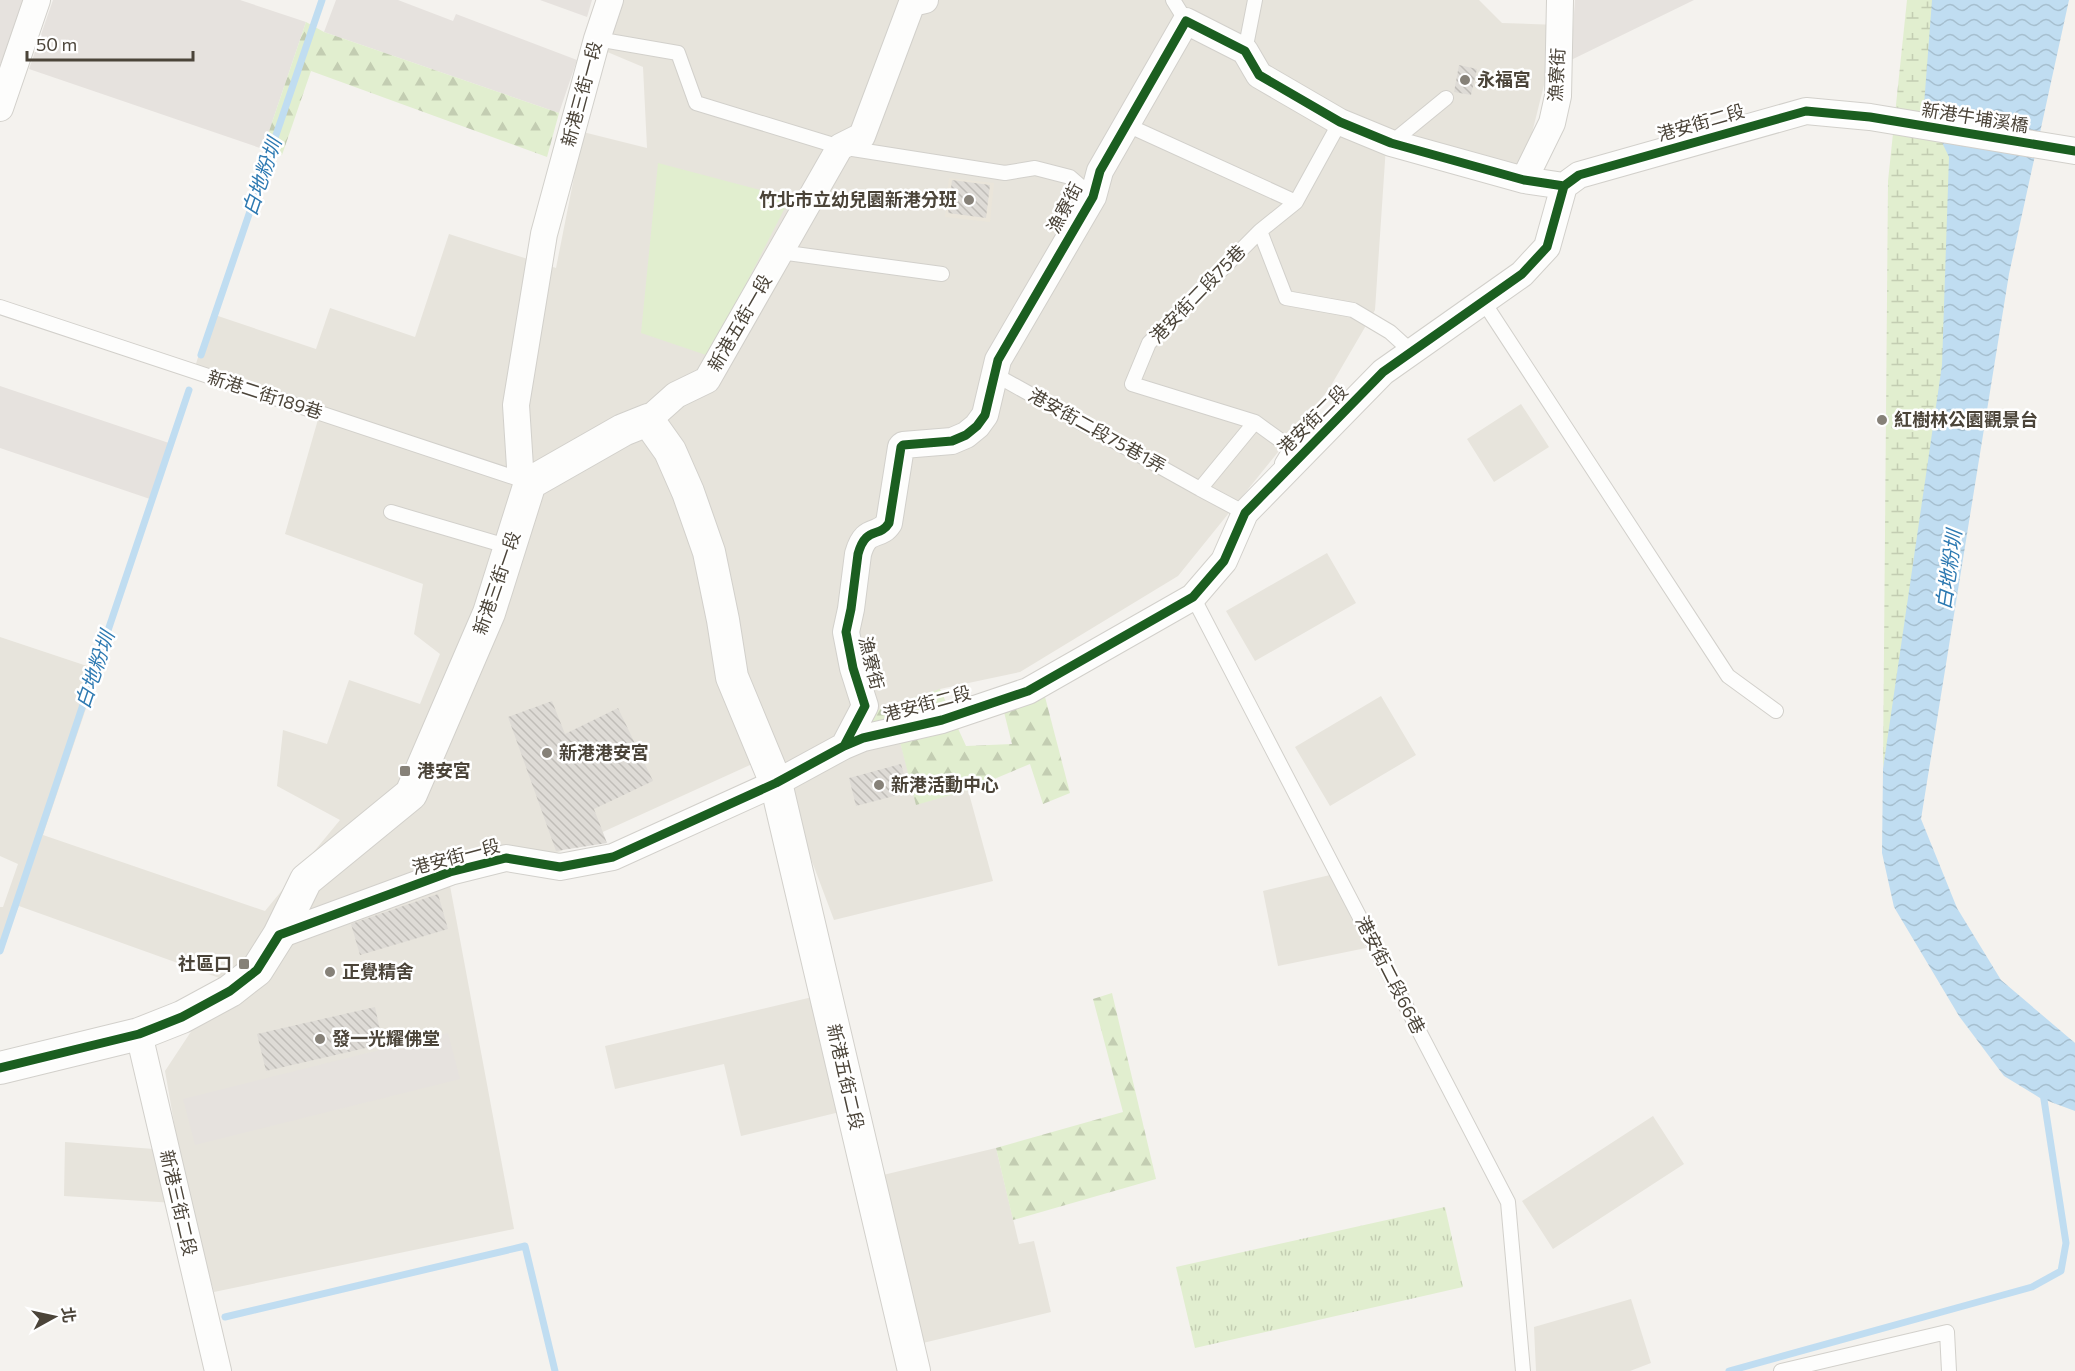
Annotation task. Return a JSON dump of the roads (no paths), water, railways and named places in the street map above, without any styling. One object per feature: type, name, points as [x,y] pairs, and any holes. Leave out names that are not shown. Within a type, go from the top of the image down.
[{"type":"street","points":[[0,108],[37,0]]},
{"type":"street","name":"新港三街一段","points":[[139,1034],[182,1017],[230,991],[257,970],[279,935],[306,880],[411,794],[489,613],[530,483],[520,467],[516,405],[544,234],[597,39],[610,0]]},
{"type":"street","name":"漁寮街","points":[[1524,180],[1552,123],[1558,96],[1560,0]]},
{"type":"street","name":"新港五街一段","points":[[648,420],[676,395],[707,380],[840,147],[862,136],[910,1]]},
{"type":"street","points":[[1186,21],[1245,51],[1259,75],[1340,122],[1390,143],[1524,180],[1564,186]]},
{"type":"street","name":"漁寮街","points":[[844,746],[865,706],[853,668],[846,632],[852,609],[860,546],[868,534],[885,529],[889,523],[901,447],[952,441],[966,435],[986,415],[998,360],[1093,197],[1100,171],[1186,21]]},
{"type":"street","name":"港安街二段","points":[[776,783],[863,738],[942,720],[1028,691],[1193,597],[1224,561],[1245,513],[1383,372],[1522,274],[1547,247],[1564,186],[1579,175],[1806,111],[1870,117]]},
{"type":"street","name":"新港牛埔溪橋","points":[[1870,117],[2075,151]]},
{"type":"street","points":[[530,483],[622,430],[648,420],[670,451],[688,492],[709,552],[732,677],[776,783]]},
{"type":"street","name":"港安街一段","points":[[279,935],[450,872],[506,858],[560,867],[613,857],[776,783]]},
{"type":"street","name":"新港五街二段","points":[[776,783],[914,1371]]},
{"type":"street","points":[[0,1068],[139,1034]]},
{"type":"street","name":"新港三街二段","points":[[139,1034],[218,1371]]},
{"type":"lane","points":[[1173,0],[1186,21]]},
{"type":"lane","points":[[1245,51],[1255,0]]},
{"type":"lane","points":[[597,39],[678,53],[696,103],[840,147],[1005,173],[1035,168],[1070,177],[1093,197]]},
{"type":"lane","points":[[1390,143],[1446,98]]},
{"type":"lane","points":[[1340,122],[1296,202],[1260,231],[1286,298],[1353,310],[1390,332],[1412,352]]},
{"type":"lane","points":[[1127,125],[1296,202]]},
{"type":"lane","name":"港安街二段75巷","points":[[1260,231],[1149,343],[1132,384],[1255,422],[1291,448],[1264,494]]},
{"type":"lane","points":[[780,252],[942,274]]},
{"type":"lane","points":[[1483,302],[1728,676],[1776,711]]},
{"type":"lane","name":"新港二街189巷","points":[[0,307],[530,483]]},
{"type":"lane","name":"港安街二段75巷1弄","points":[[994,374],[1245,513]]},
{"type":"lane","points":[[1200,489],[1255,422]]},
{"type":"lane","points":[[391,513],[510,547]]},
{"type":"lane","name":"港安街二段66巷","points":[[1193,597],[1508,1202],[1523,1371]]},
{"type":"lane","points":[[1781,1371],[1947,1332],[1949,1371]]},
{"type":"water","points":[[1932,0],[2069,0],[2009,274],[1921,819],[1957,908],[2001,980],[2075,1043],[2075,1111],[2040,1098],[2004,1076],[1959,1016],[1894,907],[1882,853],[1883,769],[1942,365],[1949,157],[1924,105]]},
{"type":"waterway","name":"白地粉圳","points":[[201,355],[322,0]]},
{"type":"waterway","name":"白地粉圳","points":[[0,951],[189,390]]},
{"type":"waterway","points":[[1729,1371],[2032,1287],[2061,1271],[2066,1243],[2043,1093]]},
{"type":"waterway","points":[[225,1317],[525,1246],[555,1371]]},
{"type":"place","name":"永福宮","points":[[1465,80]]},
{"type":"place","name":"竹北市立幼兒園新港分班","points":[[969,200]]},
{"type":"place","name":"紅樹林公園觀景台","points":[[1882,420]]},
{"type":"place","name":"新港港安宮","points":[[547,753]]},
{"type":"place","name":"港安宮","points":[[405,771]]},
{"type":"place","name":"新港活動中心","points":[[879,785]]},
{"type":"place","name":"社區口","points":[[244,964]]},
{"type":"place","name":"正覺精舍","points":[[330,972]]},
{"type":"place","name":"發一光耀佛堂","points":[[320,1039]]}]
